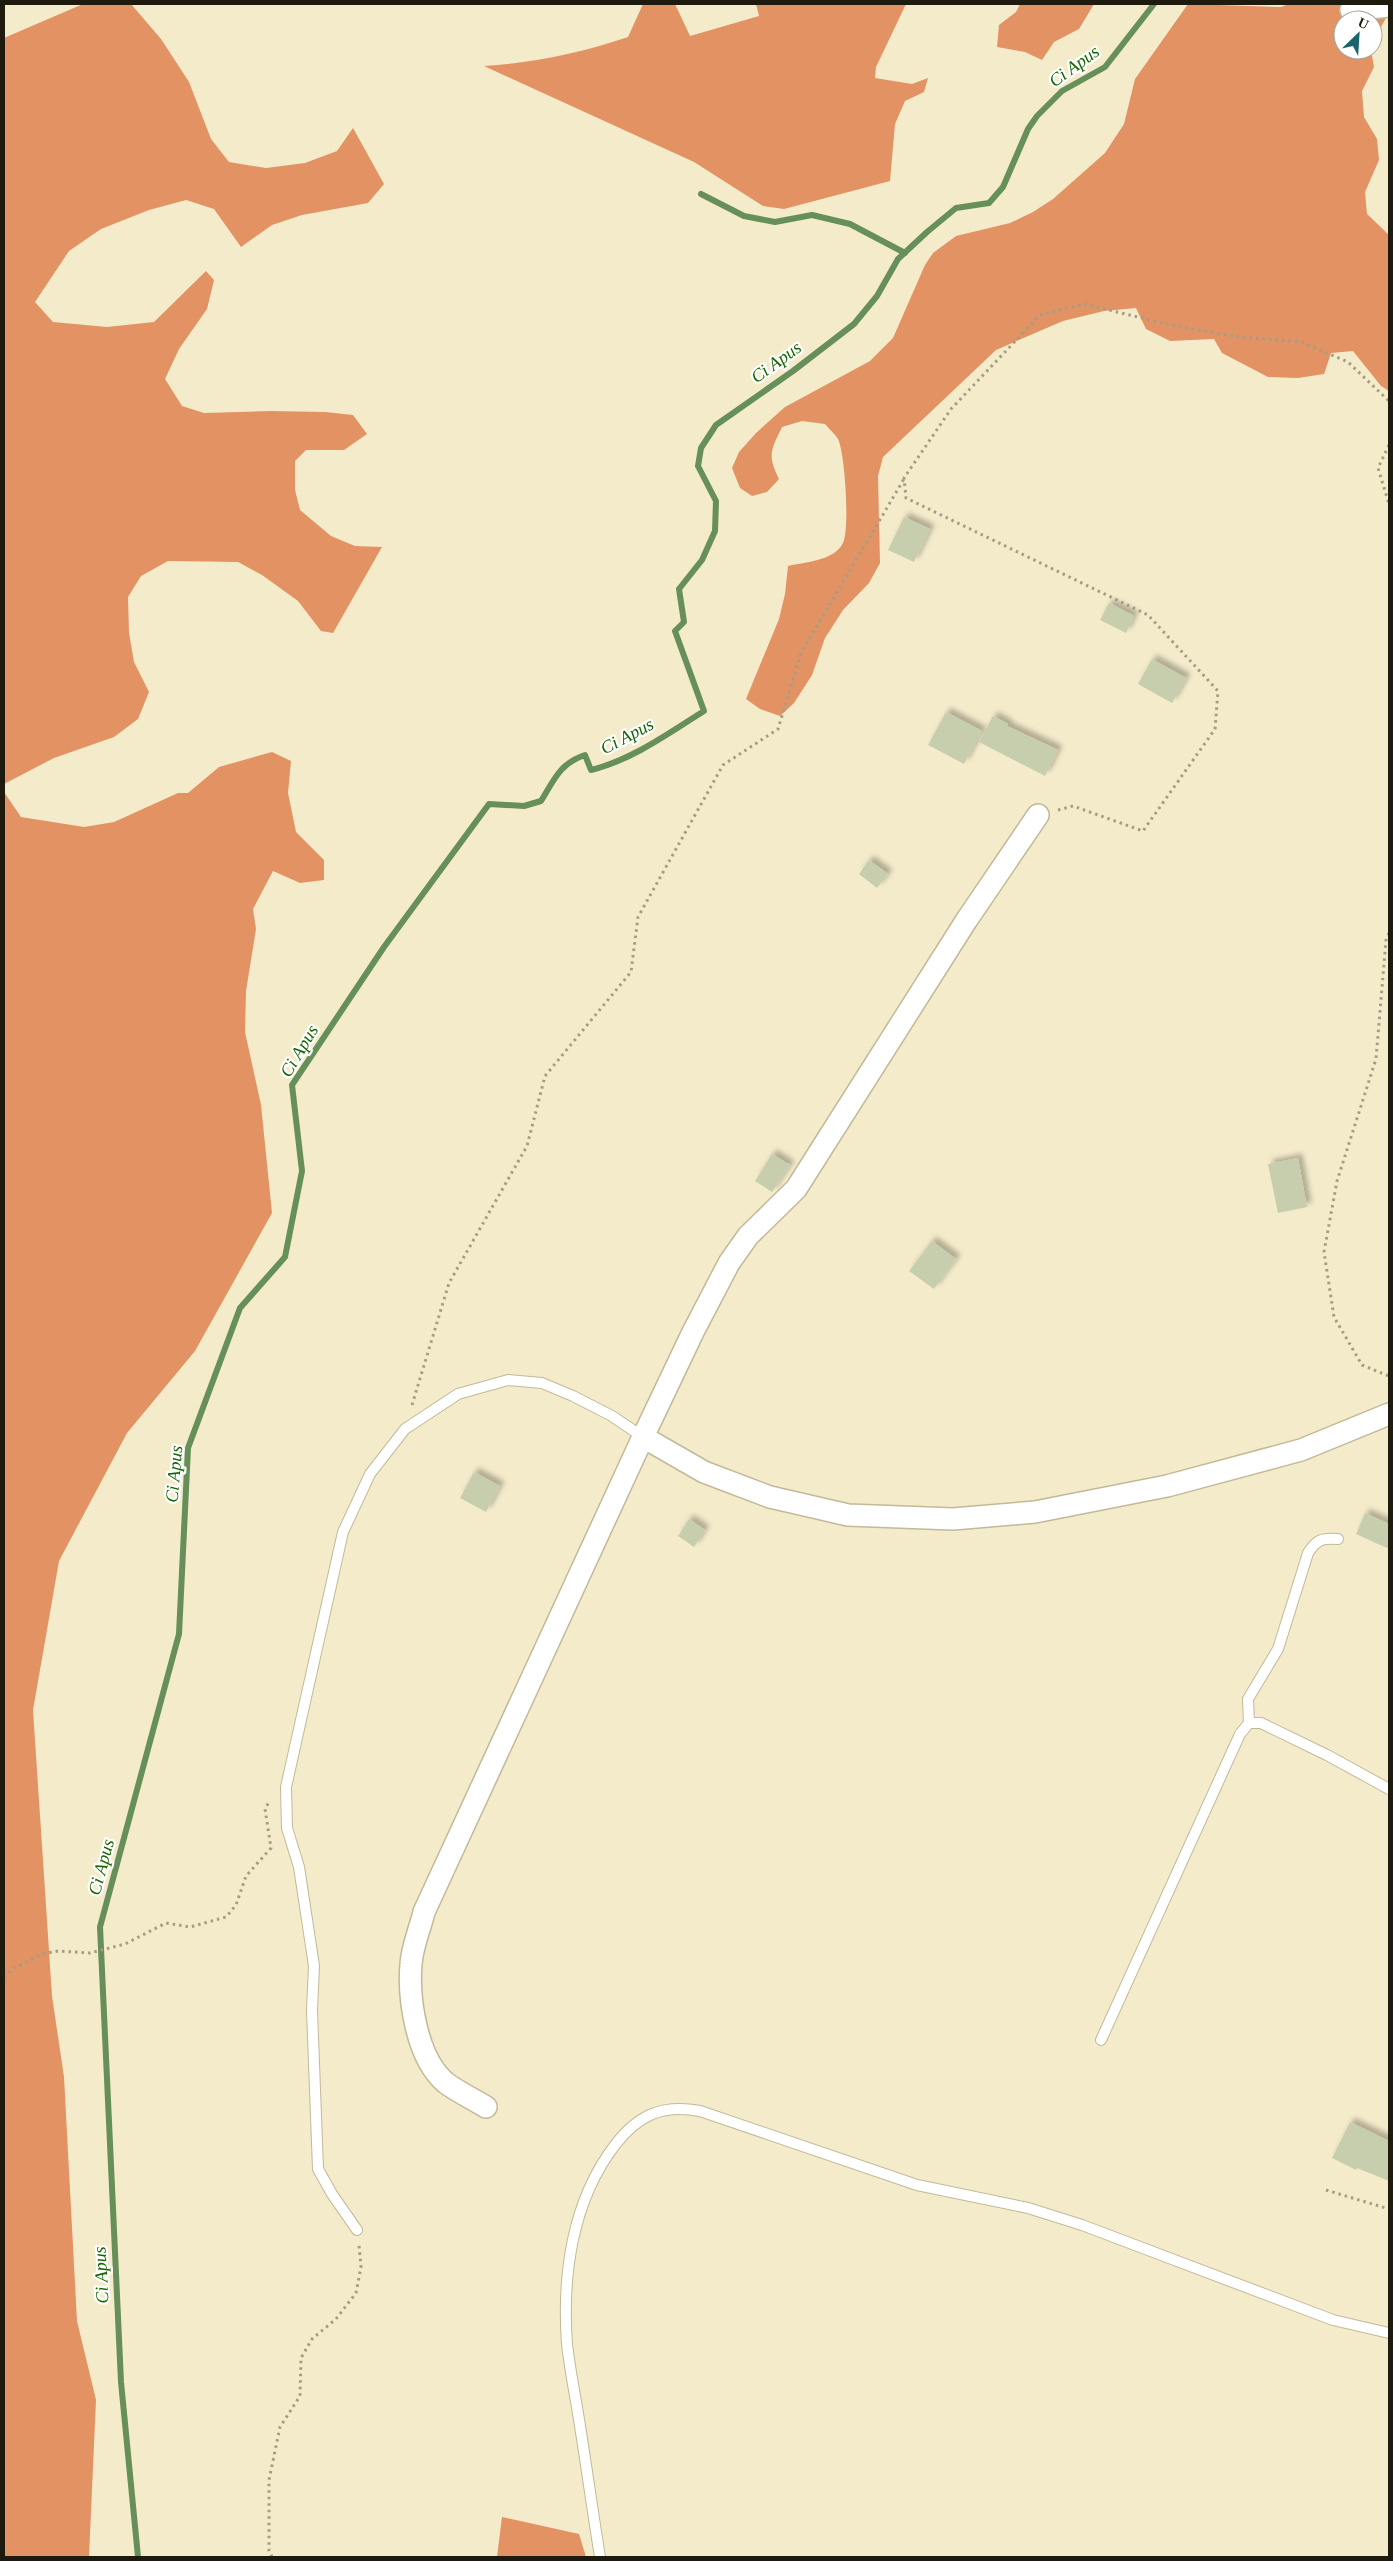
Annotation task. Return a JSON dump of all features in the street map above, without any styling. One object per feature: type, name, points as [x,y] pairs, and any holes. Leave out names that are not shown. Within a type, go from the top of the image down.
[{"type":"street","points":[[1351,10],[1389,6]]},
{"type":"street","points":[[486,2107],[445,2082],[427,2056],[417,2034],[410,1988],[411,1962],[424,1912],[643,1437],[693,1332],[729,1263],[748,1236],[796,1189],[955,938],[1038,815]]},
{"type":"street","points":[[643,1437],[704,1472],[770,1497],[848,1515],[953,1519],[1034,1512],[1167,1486],[1301,1450],[1389,1414]]},
{"type":"lane","points":[[357,2230],[332,2194],[318,2169],[312,2010],[314,1966],[299,1866],[287,1828],[286,1787],[343,1532],[370,1474],[405,1429],[458,1394],[508,1380],[542,1383],[612,1416],[643,1437]]},
{"type":"lane","points":[[1101,2040],[1240,1734],[1249,1723],[1248,1699],[1278,1649],[1288,1623],[1291,1603],[1308,1553],[1315,1541],[1320,1538],[1338,1539]]},
{"type":"lane","points":[[1249,1723],[1261,1723],[1327,1755],[1389,1789]]},
{"type":"lane","points":[[600,2557],[567,2343],[568,2269],[581,2204],[606,2156],[630,2129],[643,2118],[665,2109],[683,2108],[700,2111],[917,2185],[1028,2208],[1082,2225],[1332,2320],[1389,2333]]},
{"type":"path","points":[[405,1429],[449,1282],[527,1146],[545,1076],[631,972],[638,917],[723,765],[778,729],[801,653],[904,478],[951,409],[1040,315],[1084,304],[1175,326],[1240,337],[1301,342],[1348,362],[1389,401]]},
{"type":"path","points":[[1389,445],[1378,468],[1389,504]]},
{"type":"path","points":[[904,478],[906,498],[1148,614],[1218,690],[1215,728],[1143,831],[1073,806],[1038,815]]},
{"type":"path","points":[[1389,933],[1386,940],[1376,1059],[1337,1181],[1324,1252],[1334,1317],[1362,1365],[1389,1376]]},
{"type":"path","points":[[4,1977],[13,1969],[42,1954],[58,1951],[90,1953],[125,1944],[166,1923],[190,1927],[226,1917],[236,1905],[246,1876],[271,1848],[265,1809],[269,1801],[286,1787]]},
{"type":"path","points":[[1326,2190],[1389,2209]]},
{"type":"path","points":[[272,2557],[268,2551],[269,2480],[280,2427],[300,2396],[301,2358],[312,2339],[336,2319],[356,2293],[361,2267],[357,2230]]},
{"type":"shaded area","points":[[83,4],[131,4],[161,39],[189,82],[211,139],[229,162],[266,168],[305,163],[337,151],[353,128],[384,184],[368,203],[302,215],[272,225],[241,247],[214,209],[186,200],[149,210],[101,229],[69,251],[35,302],[53,322],[107,327],[154,322],[206,271],[214,280],[207,309],[179,349],[165,379],[182,406],[204,413],[271,411],[325,412],[353,415],[367,434],[344,450],[306,450],[295,461],[295,490],[300,510],[331,536],[355,546],[382,547],[333,633],[321,631],[298,601],[262,575],[238,562],[168,561],[141,576],[128,597],[129,633],[134,662],[149,692],[138,719],[114,737],[54,758],[4,784],[4,38]]},
{"type":"shaded area","points":[[643,4],[675,4],[690,36],[759,16],[756,4],[906,4],[876,67],[875,78],[912,84],[928,78],[924,92],[905,101],[895,124],[890,181],[784,209],[763,206],[694,162],[484,66],[557,56],[593,48],[628,37]]},
{"type":"shaded area","points":[[1020,4],[1094,4],[1079,29],[1054,42],[1042,60],[1025,52],[997,47],[999,25],[1016,12]]},
{"type":"shaded area","points":[[1188,4],[1281,7],[1289,4],[1389,4],[1389,12],[1383,23],[1383,10],[1333,10],[1333,60],[1373,60],[1374,67],[1362,91],[1364,117],[1377,139],[1379,160],[1365,192],[1367,214],[1389,235],[1389,391],[1381,386],[1353,351],[1331,353],[1324,374],[1298,378],[1268,377],[1222,353],[1214,339],[1170,341],[1146,329],[1136,308],[1104,311],[1063,321],[996,350],[883,457],[878,476],[880,563],[869,583],[843,610],[825,638],[812,675],[794,703],[780,716],[760,709],[746,699],[779,619],[785,594],[788,566],[826,557],[833,554],[843,543],[846,523],[845,474],[838,439],[825,424],[802,421],[782,427],[775,441],[772,453],[773,464],[779,479],[767,492],[752,496],[740,488],[732,468],[739,452],[756,433],[785,407],[870,361],[893,338],[925,265],[933,253],[956,236],[1010,223],[1033,212],[1053,199],[1105,153],[1124,124],[1135,79]]},
{"type":"shaded area","points":[[272,752],[291,761],[288,793],[296,832],[324,860],[324,880],[300,883],[273,871],[253,909],[256,929],[246,991],[245,1032],[261,1105],[272,1213],[195,1351],[127,1433],[59,1561],[33,1710],[52,1996],[64,2077],[77,2321],[96,2400],[89,2557],[4,2557],[4,792],[21,817],[84,827],[114,822],[178,793],[188,793],[219,767]]},
{"type":"shaded area","points":[[502,2517],[579,2534],[586,2557],[497,2557]]},
{"type":"building","points":[[904,517],[930,529],[914,562],[888,550]]},
{"type":"building","points":[[1109,603],[1134,616],[1126,633],[1100,620]]},
{"type":"building","points":[[1152,659],[1186,678],[1172,703],[1138,684]]},
{"type":"building","points":[[946,712],[982,731],[964,764],[928,745]]},
{"type":"building","points":[[993,716],[1008,724],[1007,726],[1058,750],[1045,776],[979,742]]},
{"type":"building","points":[[869,860],[888,874],[877,888],[859,874]]},
{"type":"building","points":[[772,1154],[790,1165],[772,1192],[755,1181]]},
{"type":"building","points":[[1298,1158],[1307,1207],[1278,1213],[1268,1164]]},
{"type":"building","points":[[932,1241],[956,1259],[934,1289],[909,1271]]},
{"type":"building","points":[[474,1472],[500,1486],[486,1512],[460,1498]]},
{"type":"building","points":[[1365,1513],[1389,1524],[1389,1549],[1356,1534]]},
{"type":"building","points":[[689,1519],[705,1530],[694,1547],[678,1536]]},
{"type":"building","points":[[1350,2122],[1389,2141],[1389,2181],[1357,2168],[1356,2170],[1332,2158]]},
{"type":"waterway","name":"Ci Apus","points":[[138,2557],[121,2382],[100,1927],[179,1634],[188,1448],[240,1308],[285,1257],[302,1171],[292,1085],[384,947],[489,804],[524,806],[541,801],[558,773],[576,758],[585,755],[591,770],[621,760],[650,745],[704,711],[675,631],[684,622],[679,589],[702,560],[715,531],[716,501],[698,466],[701,448],[716,425],[793,371],[854,324],[877,296],[898,259],[927,232],[956,208],[989,203],[1003,187],[1028,129],[1037,116],[1062,91],[1105,67],[1154,4]]},
{"type":"waterway","points":[[701,194],[744,216],[775,222],[812,215],[850,224],[905,253]]}]
